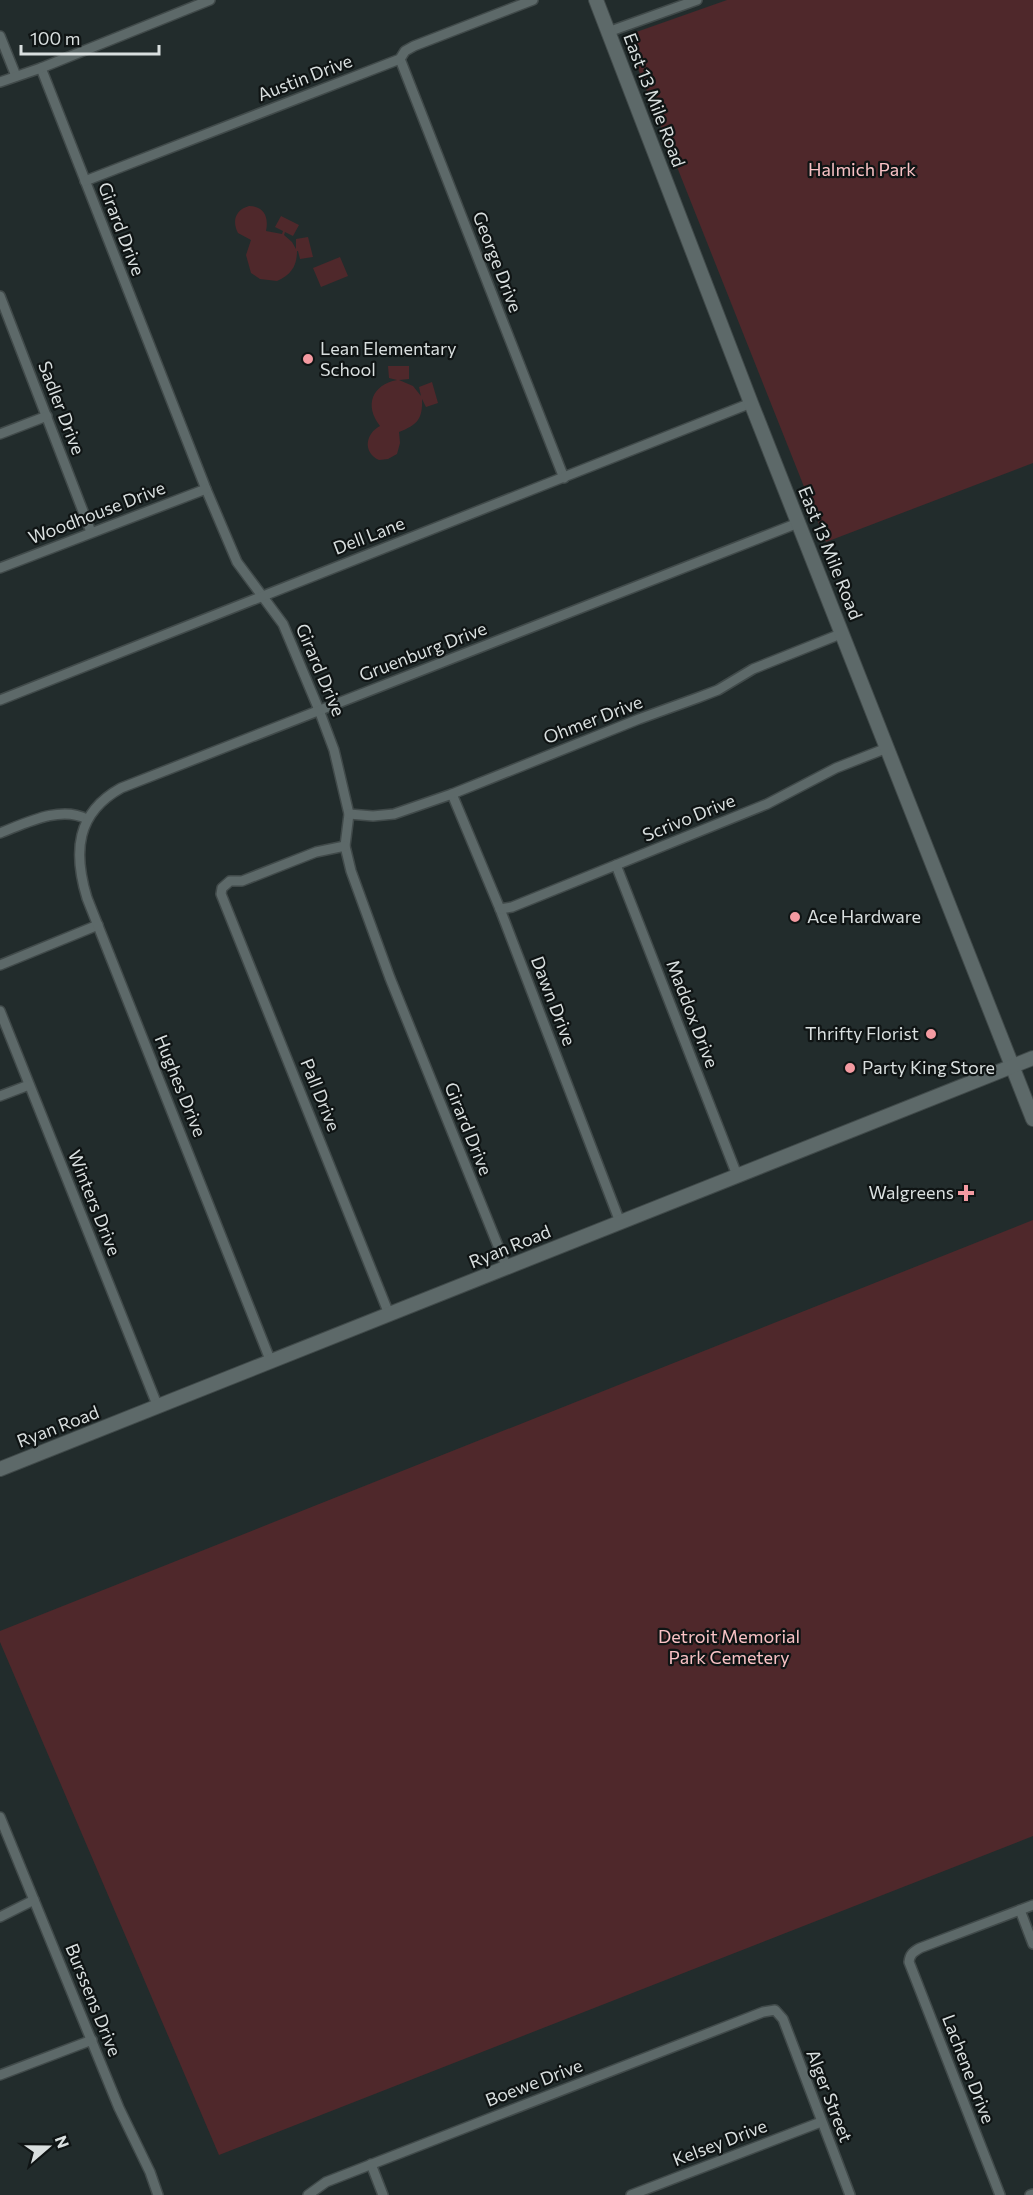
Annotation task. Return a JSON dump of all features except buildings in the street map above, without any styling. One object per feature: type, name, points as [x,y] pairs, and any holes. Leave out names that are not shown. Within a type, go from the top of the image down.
[{"type":"main road","name":"East 13 Mile Road","points":[[596,0],[751,403],[1033,1119]]},
{"type":"main road","name":"Ryan Road","points":[[0,1469],[1033,1058]]},
{"type":"street","points":[[0,82],[41,68],[210,0]]},
{"type":"street","name":"Austin Drive","points":[[85,181],[400,59],[405,51],[414,46],[533,0]]},
{"type":"street","points":[[608,32],[698,0]]},
{"type":"street","points":[[0,36],[16,76]]},
{"type":"street","name":"George Drive","points":[[400,59],[564,478]]},
{"type":"street","name":"Girard Drive","points":[[41,68],[206,489],[237,562],[283,624],[319,710],[338,762],[349,814],[345,846],[351,871],[390,978],[507,1268]]},
{"type":"street","name":"Sadler Drive","points":[[0,296],[91,532]]},
{"type":"street","name":"Dell Lane","points":[[0,700],[751,403]]},
{"type":"street","points":[[0,434],[47,416]]},
{"type":"street","name":"Woodhouse Drive","points":[[0,568],[206,489]]},
{"type":"street","name":"Gruenburg Drive","points":[[87,819],[96,805],[121,788],[798,523]]},
{"type":"street","name":"Ohmer Drive","points":[[349,814],[373,816],[394,814],[452,794],[639,719],[697,699],[718,690],[753,669],[843,633]]},
{"type":"street","name":"Scrivo Drive","points":[[500,909],[512,908],[767,804],[828,772],[887,748]]},
{"type":"street","name":"Dawn Drive","points":[[452,794],[500,909],[620,1222]]},
{"type":"street","points":[[0,833],[52,815],[64,814],[87,819]]},
{"type":"street","name":"Hughes Drive","points":[[87,819],[81,838],[79,856],[81,876],[271,1362]]},
{"type":"street","name":"Pall Drive","points":[[345,846],[316,852],[242,881],[230,881],[222,888],[221,894],[389,1314]]},
{"type":"street","name":"Maddox Drive","points":[[616,865],[738,1175]]},
{"type":"street","points":[[0,964],[99,925]]},
{"type":"street","name":"Winters Drive","points":[[0,1011],[158,1407]]},
{"type":"street","points":[[0,1096],[29,1085]]},
{"type":"street","name":"Burssens Drive","points":[[0,1817],[119,2108],[150,2172],[158,2195]]},
{"type":"street","points":[[0,1917],[34,1900]]},
{"type":"street","points":[[1033,1905],[1020,1910],[1033,1944]]},
{"type":"street","name":"Lachene Drive","points":[[1000,2195],[910,1968],[909,1956],[920,1948],[1020,1910]]},
{"type":"street","name":"Alger Street","points":[[775,2010],[783,2019],[850,2195]]},
{"type":"street","name":"Boewe Drive","points":[[308,2195],[326,2182],[371,2164],[764,2012],[775,2010]]},
{"type":"street","points":[[0,2075],[92,2040]]},
{"type":"street","name":"Kelsey Drive","points":[[631,2195],[821,2122]]},
{"type":"street","points":[[371,2164],[383,2195]]},
{"type":"green space","name":"Halmich Park","points":[[727,0],[1033,0],[1033,463],[826,542],[625,36]]},
{"type":"green space","points":[[249,206],[262,210],[267,221],[266,231],[282,234],[283,231],[275,227],[281,216],[299,225],[293,236],[285,232],[284,235],[296,249],[296,239],[308,237],[313,257],[300,259],[297,251],[292,269],[277,281],[260,279],[251,273],[246,255],[251,240],[238,233],[235,224],[238,213]]},
{"type":"green space","points":[[340,257],[348,276],[321,287],[313,268]]},
{"type":"green space","points":[[388,366],[409,366],[409,379],[399,380],[413,386],[421,396],[419,387],[432,382],[438,403],[426,407],[422,399],[418,420],[399,432],[400,443],[397,454],[388,459],[379,460],[370,452],[368,443],[372,433],[380,426],[372,411],[373,397],[382,386],[397,380],[389,378]]},
{"type":"green space","name":"Detroit Memorial Park Cemetery","points":[[1033,1220],[1033,1836],[219,2155],[0,1642],[0,1631]]},
{"type":"place","name":"Lean Elementary School","points":[[308,359]]},
{"type":"place","name":"Ace Hardware","points":[[795,917]]},
{"type":"place","name":"Thrifty Florist","points":[[931,1034]]},
{"type":"place","name":"Party King Store","points":[[850,1068]]},
{"type":"place","name":"Walgreens","points":[[966,1193]]}]
